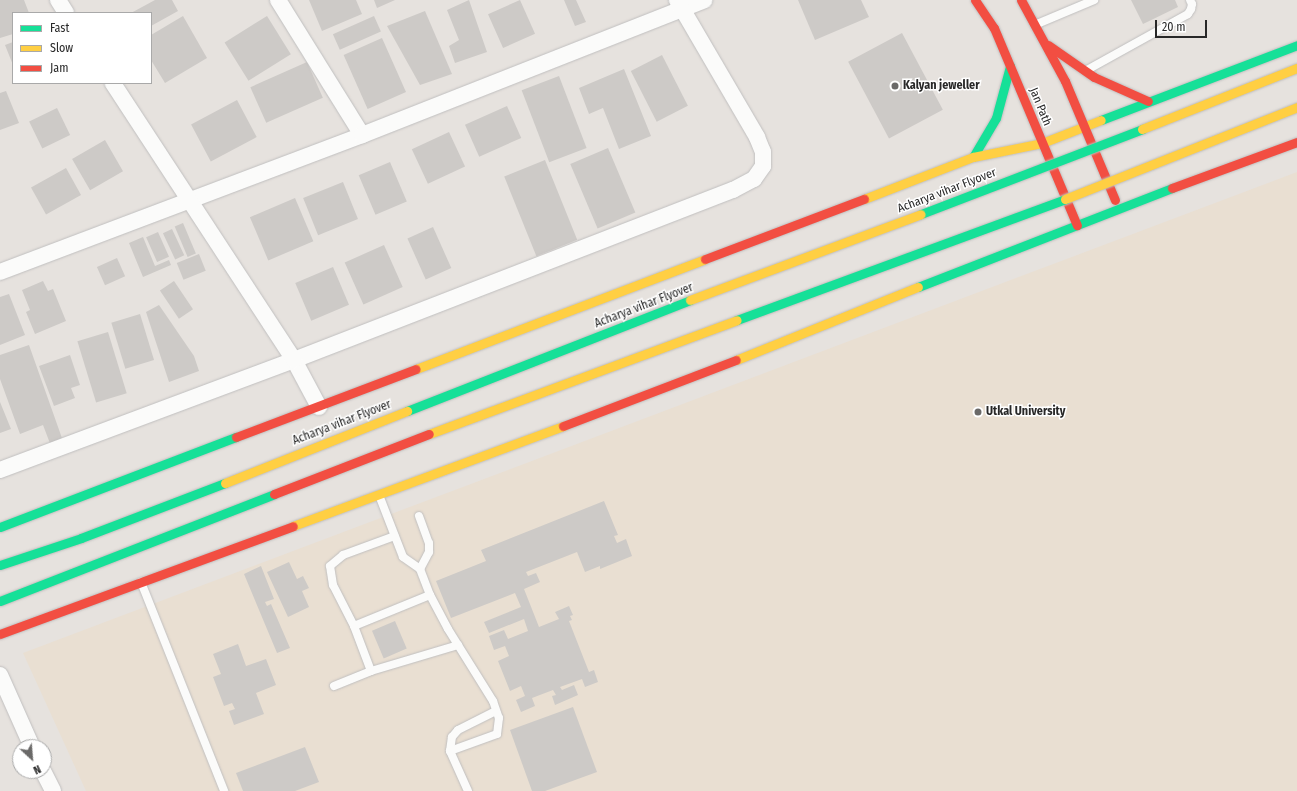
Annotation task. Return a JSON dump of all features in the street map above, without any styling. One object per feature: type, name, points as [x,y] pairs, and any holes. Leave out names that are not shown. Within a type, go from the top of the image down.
[{"type":"main road","name":"Jan Path","points":[[975,0],[994,28],[1077,226]]},
{"type":"main road","points":[[1025,1],[1066,81],[1083,126],[1118,208]]},
{"type":"main road","points":[[1047,45],[1086,71],[1148,101]]},
{"type":"main road","points":[[0,527],[974,157],[1042,143],[1297,45]]},
{"type":"main road","points":[[974,157],[996,118],[1010,66]]},
{"type":"main road","name":"Acharya vihar Flyover","points":[[0,565],[81,538],[233,480],[758,274],[967,197],[1297,68]]},
{"type":"main road","points":[[0,600],[383,451],[1083,192],[1297,107]]},
{"type":"main road","points":[[0,634],[670,386],[1077,226],[1118,208],[1297,142]]},
{"type":"street","points":[[58,0],[65,12]]},
{"type":"street","points":[[278,0],[362,135]]},
{"type":"street","points":[[0,272],[362,135],[679,4],[704,0]]},
{"type":"street","points":[[0,470],[294,360],[733,190],[754,179],[763,166],[763,152],[747,117],[679,4]]},
{"type":"street","points":[[114,84],[191,200],[294,360],[319,407]]},
{"type":"street","points":[[0,675],[28,739]]},
{"type":"street","points":[[47,779],[53,791]]},
{"type":"lane","points":[[1036,25],[1094,0]]},
{"type":"lane","points":[[1086,71],[1188,14],[1192,4],[1190,0]]},
{"type":"lane","points":[[378,493],[402,557],[420,569],[430,595],[458,645],[493,701],[499,718],[497,734],[450,751]]},
{"type":"lane","points":[[419,516],[429,543],[429,552],[420,569]]},
{"type":"lane","points":[[371,671],[354,626],[333,585],[330,566],[343,555],[395,536]]},
{"type":"lane","points":[[141,581],[224,791]]},
{"type":"lane","points":[[354,626],[430,595]]},
{"type":"lane","points":[[334,686],[371,671],[458,645]]},
{"type":"lane","points":[[468,791],[450,751],[452,737],[458,730],[496,711]]},
{"type":"shaded area","name":"Utkal University","points":[[1297,172],[1297,791],[86,791],[23,653]]},
{"type":"building","points":[[0,0],[24,0],[29,12],[12,12],[12,34],[0,38]]},
{"type":"building","points":[[155,0],[172,0],[178,11],[152,25],[152,12],[133,12]]},
{"type":"building","points":[[309,0],[356,0],[362,14],[322,31]]},
{"type":"building","points":[[374,0],[395,0],[377,8]]},
{"type":"building","points":[[469,0],[487,52],[455,63],[449,46],[459,40],[447,10]]},
{"type":"building","points":[[520,0],[535,34],[503,48],[488,14]]},
{"type":"building","points":[[564,0],[576,0],[586,22],[575,26]]},
{"type":"building","points":[[798,0],[861,0],[869,17],[815,40]]},
{"type":"building","points":[[1131,0],[1175,0],[1178,7],[1143,24]]},
{"type":"building","points":[[425,11],[452,74],[420,85],[387,26]]},
{"type":"building","points":[[183,16],[207,58],[165,83],[152,62],[152,34]]},
{"type":"building","points":[[267,16],[291,54],[248,81],[225,42]]},
{"type":"building","points":[[374,16],[381,32],[340,50],[333,34]]},
{"type":"building","name":"Kalyan jeweller","points":[[902,33],[943,110],[889,138],[848,62]]},
{"type":"building","points":[[382,38],[406,92],[368,109],[344,55]]},
{"type":"building","points":[[12,42],[12,62],[5,45]]},
{"type":"building","points":[[662,55],[688,106],[657,122],[631,71]]},
{"type":"building","points":[[307,62],[323,98],[266,123],[250,87]]},
{"type":"building","points":[[624,69],[651,136],[619,149],[603,108],[589,114],[579,88]]},
{"type":"building","points":[[559,76],[587,148],[549,162],[522,90]]},
{"type":"building","points":[[6,91],[19,123],[0,130],[0,93]]},
{"type":"building","points":[[237,100],[257,137],[211,161],[191,124]]},
{"type":"building","points":[[507,106],[521,138],[479,157],[465,125]]},
{"type":"building","points":[[57,108],[70,135],[42,149],[29,122]]},
{"type":"building","points":[[449,132],[465,166],[428,184],[412,149]]},
{"type":"building","points":[[105,140],[123,171],[90,190],[72,159]]},
{"type":"building","points":[[608,148],[635,212],[598,228],[570,164]]},
{"type":"building","points":[[545,160],[577,240],[536,256],[504,176]]},
{"type":"building","points":[[390,162],[407,202],[376,215],[359,175]]},
{"type":"building","points":[[66,168],[81,195],[46,215],[31,187]]},
{"type":"building","points":[[343,182],[358,219],[318,235],[303,198]]},
{"type":"building","points":[[295,198],[313,241],[268,260],[250,217]]},
{"type":"building","points":[[183,223],[196,253],[188,257],[175,227]]},
{"type":"building","points":[[433,227],[451,268],[426,279],[407,238]]},
{"type":"building","points":[[172,229],[184,255],[175,260],[163,233]]},
{"type":"building","points":[[158,232],[169,257],[157,262],[146,237]]},
{"type":"building","points":[[143,237],[155,266],[169,260],[171,265],[143,277],[129,243]]},
{"type":"building","points":[[384,245],[403,287],[363,305],[345,262]]},
{"type":"building","points":[[199,254],[206,271],[183,280],[177,263]]},
{"type":"building","points":[[117,258],[125,276],[105,285],[97,267]]},
{"type":"building","points":[[333,267],[349,305],[311,321],[295,283]]},
{"type":"building","points":[[43,281],[48,291],[53,289],[66,321],[35,334],[26,312],[30,310],[22,290]]},
{"type":"building","points":[[174,281],[193,309],[179,319],[160,291]]},
{"type":"building","points":[[9,294],[25,335],[0,345],[0,297]]},
{"type":"building","points":[[159,305],[194,356],[199,371],[169,382],[146,312]]},
{"type":"building","points":[[140,314],[154,360],[125,369],[111,323]]},
{"type":"building","points":[[108,332],[127,393],[96,403],[77,341]]},
{"type":"building","points":[[29,345],[63,441],[51,446],[43,425],[20,434],[0,379],[0,355]]},
{"type":"building","points":[[70,355],[80,385],[71,388],[75,398],[54,406],[39,366]]},
{"type":"building","points":[[0,402],[11,429],[0,433]]},
{"type":"building","points":[[604,501],[618,535],[614,536],[617,543],[626,539],[632,556],[600,569],[600,566],[585,572],[577,552],[526,572],[528,576],[536,573],[540,582],[524,589],[539,627],[559,619],[555,612],[569,606],[573,615],[570,616],[572,620],[569,621],[589,672],[594,670],[598,682],[585,687],[582,679],[560,687],[562,690],[574,685],[578,695],[555,705],[552,696],[556,695],[553,690],[532,698],[535,706],[521,712],[516,700],[525,696],[521,686],[510,691],[498,661],[509,656],[505,646],[494,650],[489,636],[504,630],[508,639],[528,631],[524,619],[489,633],[484,622],[521,607],[515,593],[451,618],[436,581],[486,561],[481,550]]},
{"type":"building","points":[[289,562],[297,579],[303,576],[309,588],[302,591],[309,607],[288,617],[267,572]]},
{"type":"building","points":[[261,566],[274,599],[265,602],[267,606],[271,604],[290,648],[277,653],[244,574]]},
{"type":"building","points":[[395,621],[407,649],[384,658],[372,631]]},
{"type":"building","points":[[238,644],[246,666],[266,659],[276,685],[256,693],[264,714],[234,725],[229,711],[235,709],[232,703],[224,706],[213,677],[221,674],[213,654]]},
{"type":"building","points":[[573,707],[597,772],[545,791],[532,791],[510,730]]},
{"type":"building","points":[[305,747],[319,782],[295,791],[243,791],[236,773]]},
{"type":"traffic: fast","points":[[1101,120],[1297,45]]},
{"type":"traffic: fast","points":[[973,157],[996,118],[1010,66]]},
{"type":"traffic: fast","points":[[921,214],[1142,129]]},
{"type":"traffic: fast","points":[[918,287],[1172,188]]},
{"type":"traffic: fast","points":[[737,320],[1065,199]]},
{"type":"traffic: fast","points":[[407,411],[690,300]]},
{"type":"traffic: fast","points":[[0,527],[236,437]]},
{"type":"traffic: fast","points":[[0,565],[81,538],[225,483]]},
{"type":"traffic: fast","points":[[0,601],[274,494]]},
{"type":"traffic: slow","points":[[1142,129],[1297,68]]},
{"type":"traffic: slow","points":[[1065,199],[1297,107]]},
{"type":"traffic: slow","points":[[864,199],[973,157],[1042,143],[1101,120]]},
{"type":"traffic: slow","points":[[690,300],[921,214]]},
{"type":"traffic: slow","points":[[416,369],[705,259]]},
{"type":"traffic: slow","points":[[736,360],[918,287]]},
{"type":"traffic: slow","points":[[429,434],[737,320]]},
{"type":"traffic: slow","points":[[225,483],[407,411]]},
{"type":"traffic: slow","points":[[293,526],[563,426]]},
{"type":"traffic: jam","points":[[975,0],[994,28],[1077,225]]},
{"type":"traffic: jam","points":[[1021,0],[1065,81],[1115,200]]},
{"type":"traffic: jam","points":[[1048,45],[1094,77],[1148,101]]},
{"type":"traffic: jam","points":[[1172,188],[1297,142]]},
{"type":"traffic: jam","points":[[705,259],[864,199]]},
{"type":"traffic: jam","points":[[563,426],[736,360]]},
{"type":"traffic: jam","points":[[236,437],[416,369]]},
{"type":"traffic: jam","points":[[274,494],[429,434]]},
{"type":"traffic: jam","points":[[0,634],[293,526]]},
{"type":"place","name":"Kalyan jeweller","points":[[895,86]]},
{"type":"place","name":"Utkal University","points":[[978,412]]}]
